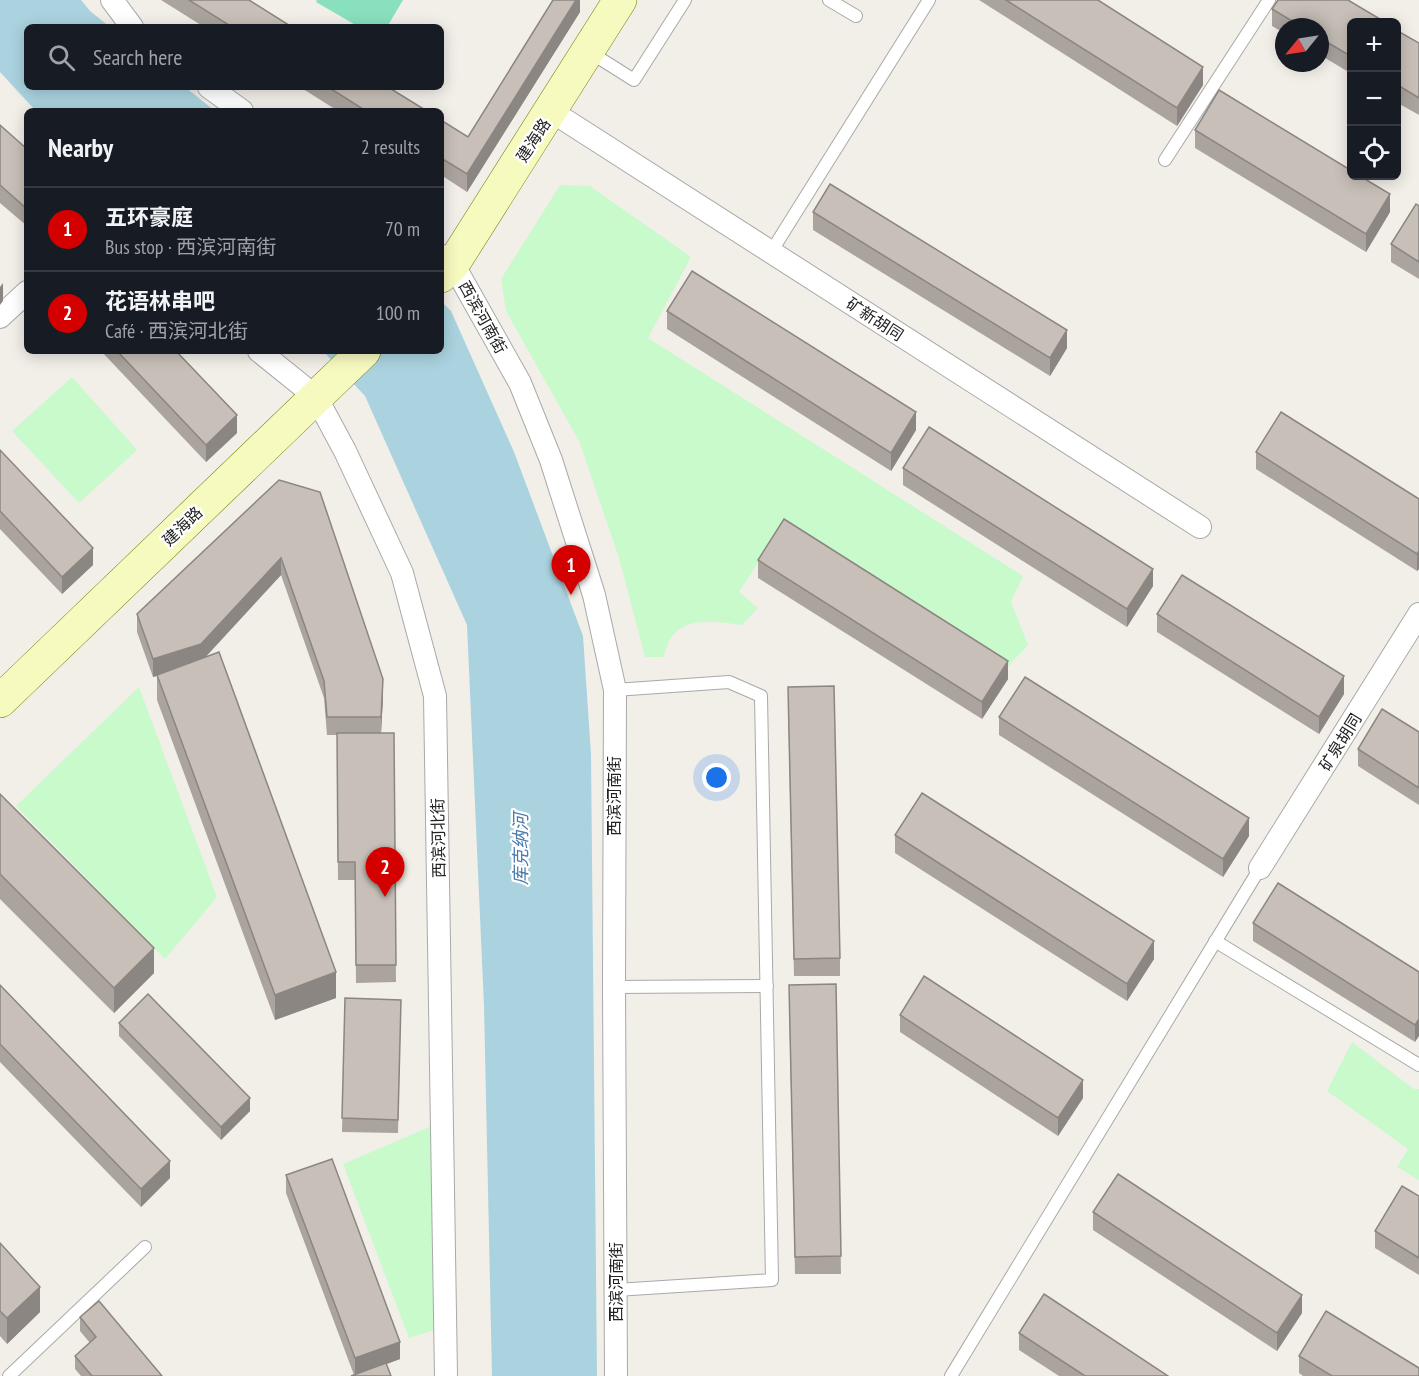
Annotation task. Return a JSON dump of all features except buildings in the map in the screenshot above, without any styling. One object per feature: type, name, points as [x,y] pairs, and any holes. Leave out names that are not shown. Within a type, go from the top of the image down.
[{"type":"street","points":[[112,0],[130,24]]},
{"type":"street","name":"建海路","points":[[445,265],[551,111],[620,0]]},
{"type":"street","points":[[213,90],[238,108]]},
{"type":"street","name":"矿新胡同","points":[[551,111],[1200,527]]},
{"type":"street","name":"西滨河南街","points":[[445,265],[520,383],[551,460],[594,595],[615,690],[616,1376]]},
{"type":"street","points":[[0,317],[24,295]]},
{"type":"street","name":"西滨河北街","points":[[264,354],[323,391],[345,451],[402,573],[435,696],[446,1376]]},
{"type":"street","name":"建海路","points":[[0,701],[361,354]]},
{"type":"street","name":"矿泉胡同","points":[[1260,868],[1419,614]]},
{"type":"lane","points":[[588,51],[634,80],[685,0]]},
{"type":"lane","points":[[829,0],[856,16]]},
{"type":"lane","points":[[771,252],[929,0]]},
{"type":"lane","points":[[1165,160],[1269,0]]},
{"type":"lane","points":[[615,690],[729,682],[761,696],[772,1280],[616,1290]]},
{"type":"lane","points":[[951,1376],[1260,868]]},
{"type":"lane","points":[[1215,941],[1419,1065]]},
{"type":"lane","points":[[614,987],[767,986]]},
{"type":"lane","points":[[9,1376],[145,1247]]},
{"type":"green space","points":[[317,0],[403,0],[389,24],[354,24],[316,2]]},
{"type":"green space","points":[[560,185],[590,186],[691,257],[648,338],[1023,576],[1011,602],[1028,645],[1005,670],[779,530],[739,592],[758,608],[742,625],[706,622],[688,625],[671,637],[663,657],[645,657],[619,558],[580,443],[506,311],[501,279]]},
{"type":"green space","points":[[72,377],[137,450],[79,503],[12,431]]},
{"type":"green space","points":[[139,687],[217,897],[165,959],[16,806]]},
{"type":"green space","points":[[1352,1042],[1414,1089],[1419,1089],[1419,1180],[1397,1167],[1408,1149],[1327,1091]]},
{"type":"green space","points":[[434,1125],[441,1328],[409,1338],[343,1164]]},
{"type":"water","points":[[0,0],[81,0],[106,24],[24,24],[24,90],[189,90],[211,108],[33,108],[0,72]]},
{"type":"water","name":"库克纳河","points":[[444,304],[451,311],[514,452],[583,636],[591,754],[597,1376],[492,1376],[484,1006],[467,625],[365,396],[326,354],[444,354]]},
{"type":"place","name":"五环豪庭","points":[[571,595]]},
{"type":"place","name":"花语林串吧","points":[[385,897]]}]
